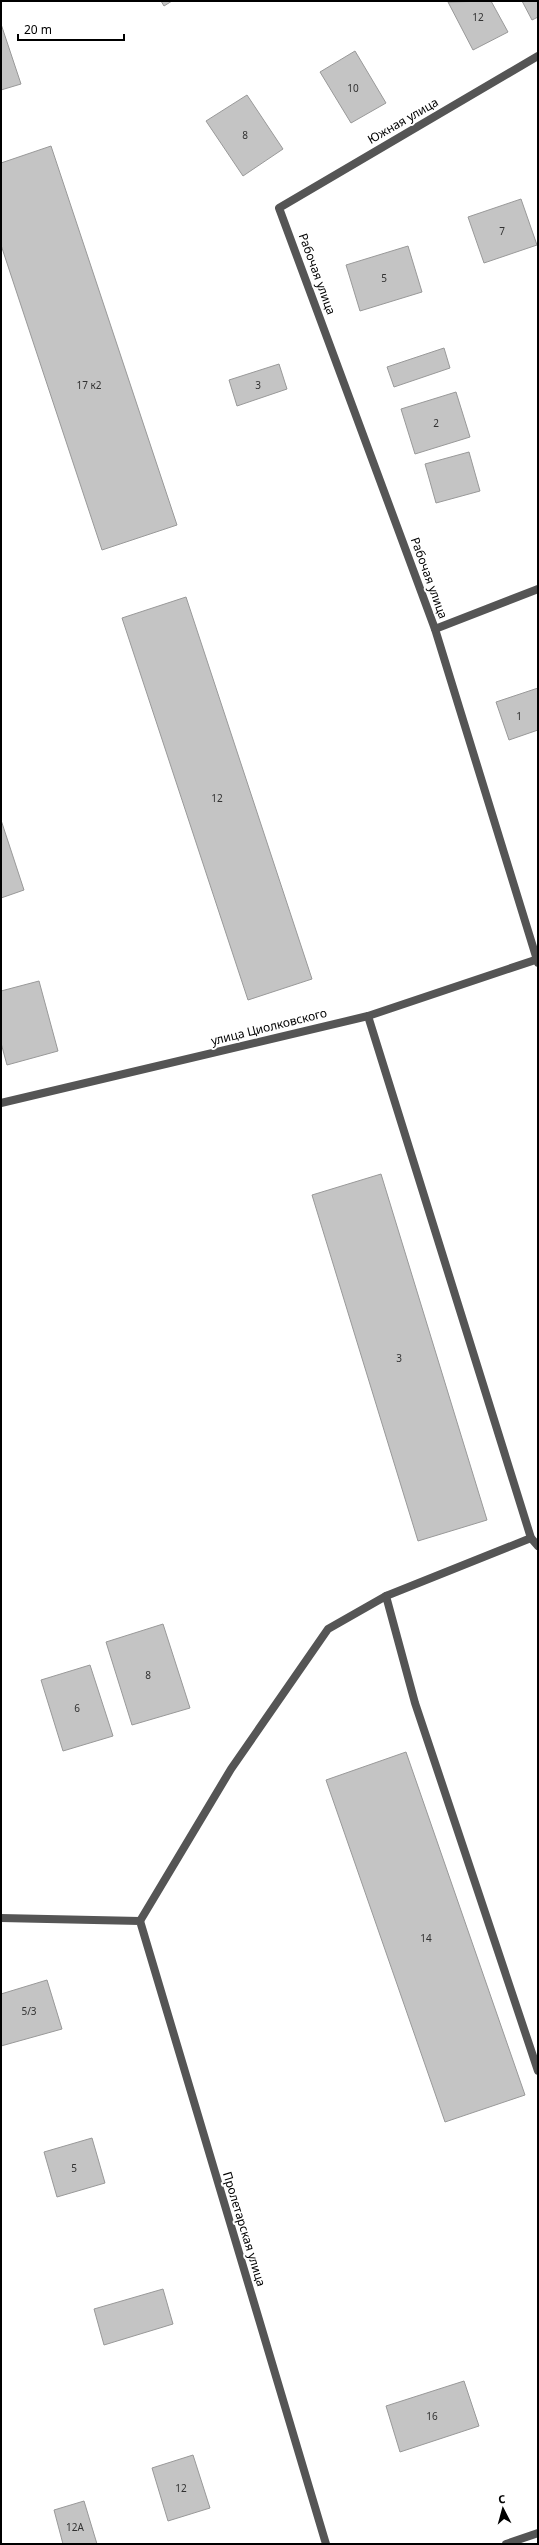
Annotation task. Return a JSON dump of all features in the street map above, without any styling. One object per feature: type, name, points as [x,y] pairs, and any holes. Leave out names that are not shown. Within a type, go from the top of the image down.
[{"type":"street","name":"Южная улица","points":[[279,208],[538,56]]},
{"type":"street","name":"Рабочая улица","points":[[279,208],[436,629],[538,961]]},
{"type":"street","points":[[436,629],[538,589]]},
{"type":"street","name":"улица Циолковского","points":[[1,1103],[368,1016],[538,961]]},
{"type":"street","points":[[368,1016],[531,1538],[538,1546]]},
{"type":"street","points":[[1,1918],[140,1921],[231,1770],[328,1628],[386,1596],[531,1538]]},
{"type":"street","points":[[386,1596],[415,1703],[538,2071]]},
{"type":"street","name":"Пролетарская улица","points":[[140,1921],[326,2544]]},
{"type":"street","points":[[506,2544],[538,2534]]},
{"type":"building","points":[[161,1],[172,1],[164,6]]},
{"type":"building","points":[[491,1],[508,32],[473,50],[448,2]]},
{"type":"building","points":[[522,1],[538,1],[538,17],[532,20]]},
{"type":"building","points":[[1,24],[21,84],[1,90]]},
{"type":"building","points":[[355,51],[386,103],[351,123],[320,72]]},
{"type":"building","points":[[247,95],[283,149],[243,176],[206,121]]},
{"type":"building","points":[[51,146],[177,525],[102,550],[1,245],[1,163]]},
{"type":"building","points":[[521,199],[537,245],[484,263],[468,217]]},
{"type":"building","points":[[408,246],[422,292],[360,311],[346,265]]},
{"type":"building","points":[[444,348],[450,368],[394,387],[387,367]]},
{"type":"building","points":[[279,364],[287,389],[237,406],[229,380]]},
{"type":"building","points":[[456,392],[470,437],[415,454],[401,409]]},
{"type":"building","points":[[469,452],[480,491],[436,503],[425,464]]},
{"type":"building","points":[[186,597],[312,979],[248,1000],[122,618]]},
{"type":"building","points":[[538,688],[538,730],[509,740],[496,702]]},
{"type":"building","points":[[1,820],[24,890],[1,898]]},
{"type":"building","points":[[39,981],[58,1051],[7,1065],[1,1043],[1,991]]},
{"type":"building","points":[[381,1174],[487,1520],[418,1541],[312,1195]]},
{"type":"building","points":[[163,1624],[190,1708],[132,1725],[106,1642]]},
{"type":"building","points":[[90,1665],[113,1736],[63,1751],[41,1680]]},
{"type":"building","points":[[406,1752],[525,2095],[445,2122],[326,1780]]},
{"type":"building","points":[[47,1980],[62,2029],[1,2046],[1,1994]]},
{"type":"building","points":[[92,2138],[105,2183],[57,2197],[44,2152]]},
{"type":"building","points":[[163,2289],[173,2324],[104,2345],[94,2309]]},
{"type":"building","points":[[464,2381],[479,2426],[400,2452],[386,2406]]},
{"type":"building","points":[[193,2455],[210,2508],[168,2521],[152,2468]]},
{"type":"building","points":[[84,2501],[97,2544],[63,2544],[54,2510]]}]
